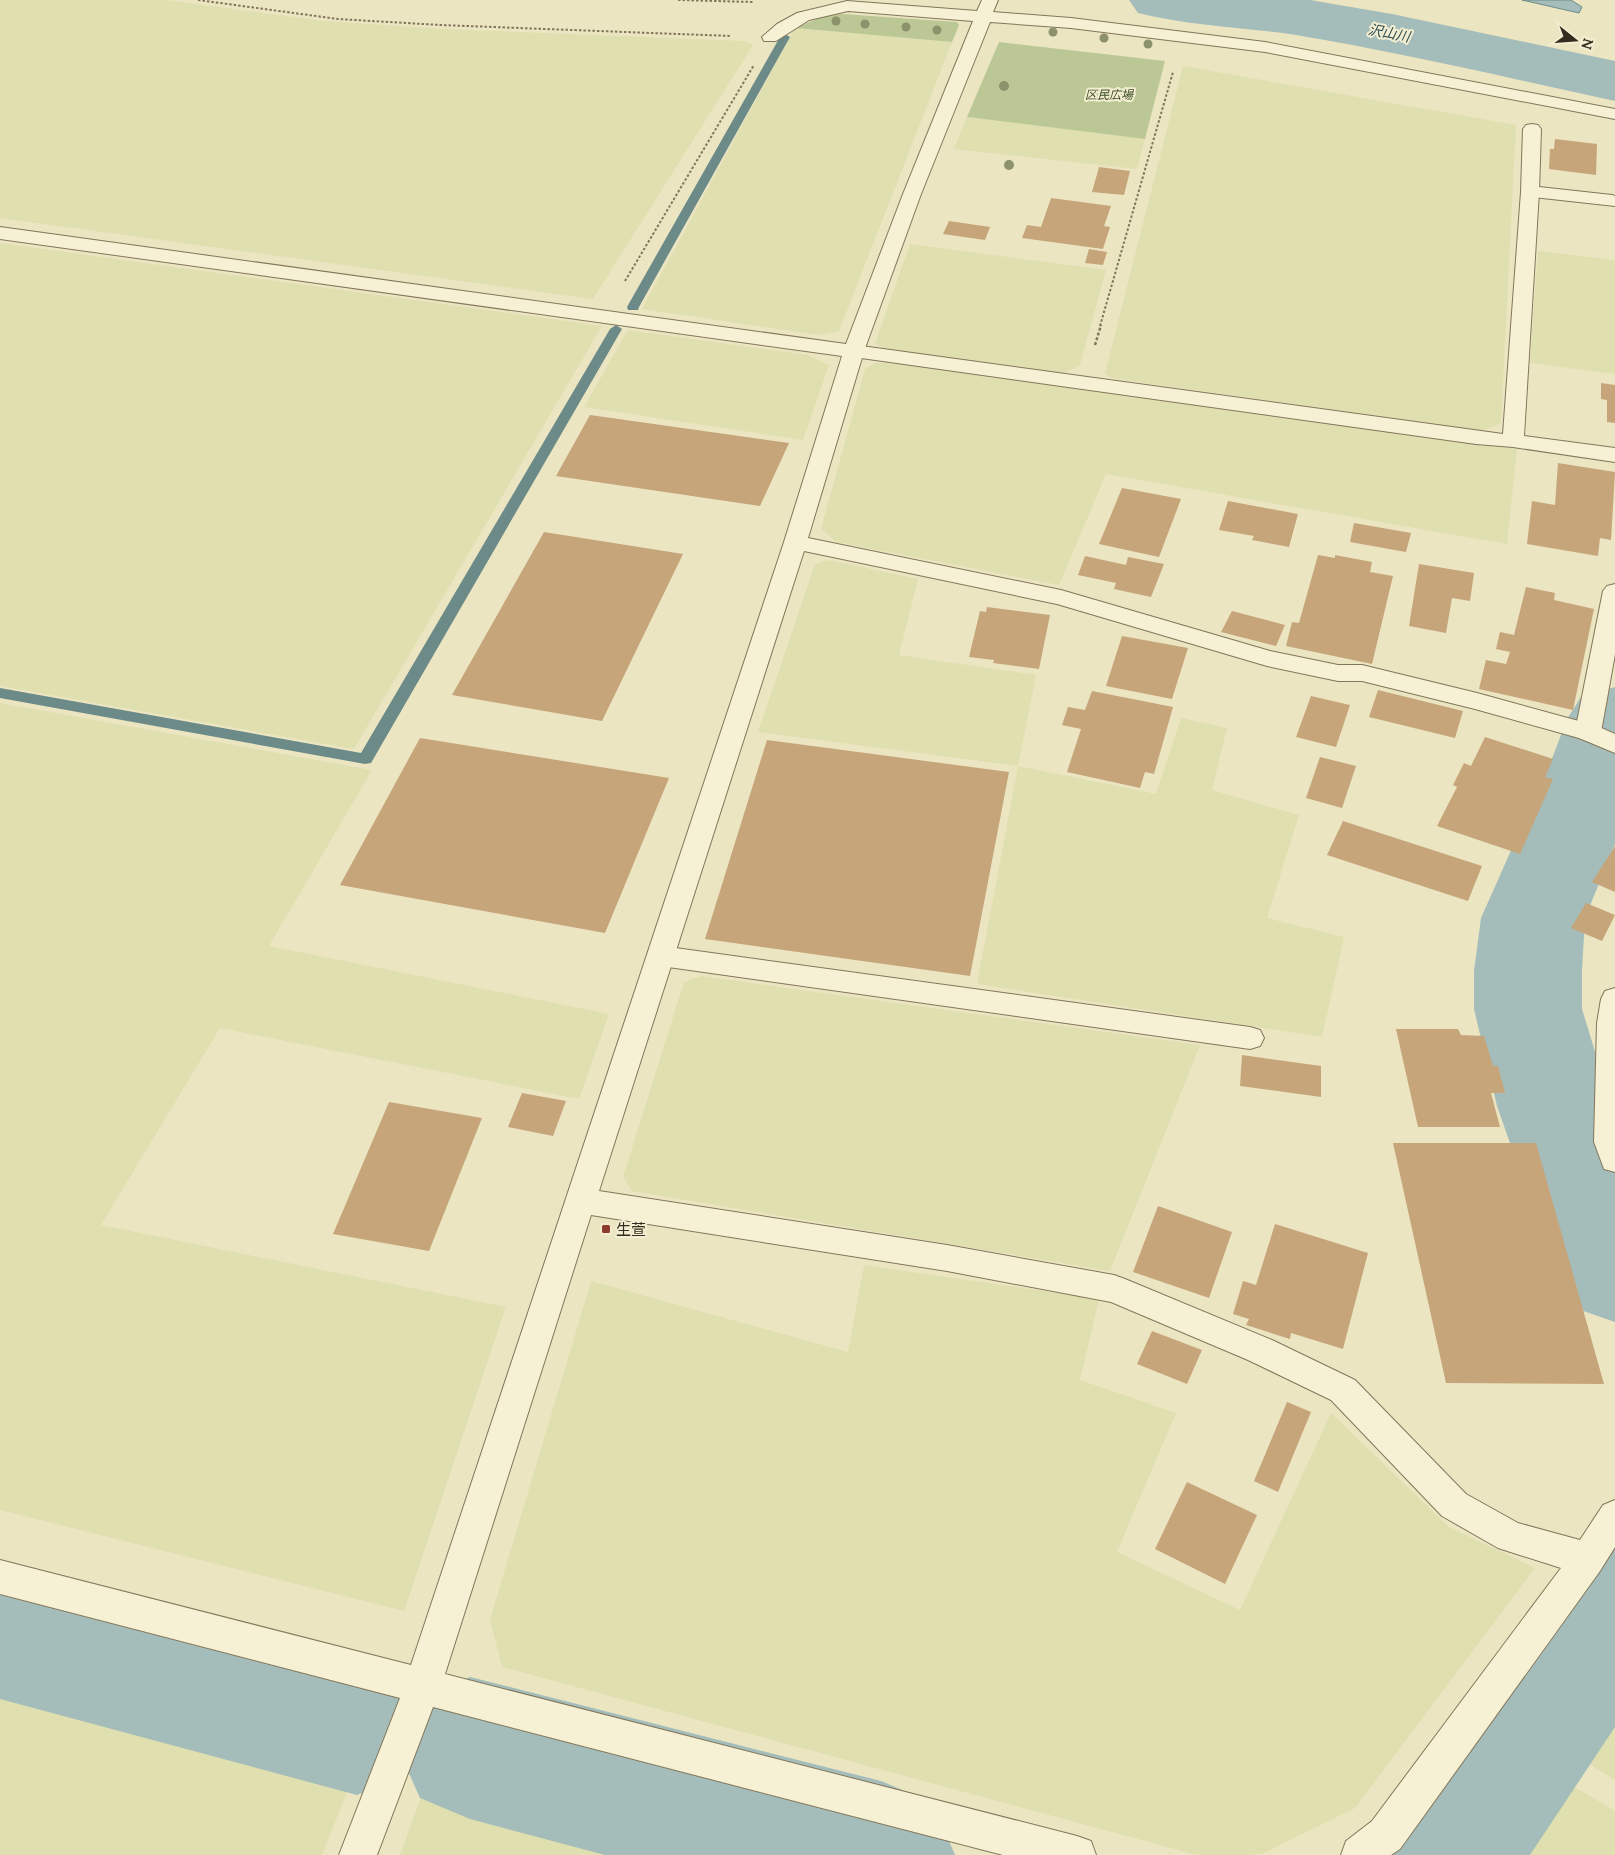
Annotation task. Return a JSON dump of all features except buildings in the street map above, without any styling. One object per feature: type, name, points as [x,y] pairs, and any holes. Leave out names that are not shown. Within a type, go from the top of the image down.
[{"type":"street","points":[[770,37],[785,26],[808,15],[830,12],[847,6],[986,10],[1071,23],[1266,47],[1615,114]]},
{"type":"street","points":[[358,1855],[423,1685],[795,542],[854,351],[912,194],[986,10]]},
{"type":"street","points":[[1513,441],[1530,192],[1532,129]]},
{"type":"street","points":[[1530,192],[1612,201]]},
{"type":"street","points":[[0,233],[1476,438],[1513,441],[1615,455]]},
{"type":"street","points":[[795,542],[1061,597],[1267,658],[1338,673],[1362,673],[1477,701],[1588,732],[1615,744]]},
{"type":"street","points":[[1588,732],[1615,591]]},
{"type":"street","points":[[660,956],[1250,1038]]},
{"type":"street","points":[[1615,999],[1611,1024],[1609,1142],[1615,1160]]},
{"type":"street","points":[[580,1201],[947,1258],[1114,1289],[1260,1350],[1343,1390],[1454,1505],[1510,1537],[1588,1559]]},
{"type":"street","points":[[1360,1855],[1386,1835],[1588,1559],[1615,1516]]},
{"type":"street","points":[[0,1577],[1076,1855]]},
{"type":"path","points":[[198,0],[347,19],[440,25],[770,37],[604,316]]},
{"type":"path","points":[[1084,384],[1175,64]]},
{"type":"green space","points":[[0,0],[166,0],[324,21],[445,29],[745,41],[753,45],[593,299],[0,218]]},
{"type":"green space","points":[[843,14],[957,22],[959,25],[952,42],[795,28],[826,15]]},
{"type":"green space","points":[[795,28],[952,42],[839,331],[819,335],[642,309]]},
{"type":"green space","name":"区民広場","points":[[999,42],[1165,61],[1145,139],[967,117]]},
{"type":"green space","points":[[1183,66],[1516,125],[1501,423],[1483,431],[1111,378],[1105,373]]},
{"type":"green space","points":[[967,117],[1145,139],[1137,169],[954,149]]},
{"type":"green space","points":[[0,243],[602,326],[354,749],[0,686]]},
{"type":"green space","points":[[910,244],[1106,270],[1080,365],[1064,373],[887,350],[875,344]]},
{"type":"green space","points":[[1538,251],[1615,260],[1615,374],[1530,363]]},
{"type":"green space","points":[[628,330],[808,355],[829,365],[803,440],[584,407]]},
{"type":"green space","points":[[875,363],[892,363],[1517,449],[1507,544],[1106,474],[1059,585],[836,542],[821,529],[865,369]]},
{"type":"green space","points":[[828,560],[918,579],[899,655],[1036,675],[1018,766],[758,732],[815,564]]},
{"type":"green space","points":[[0,703],[372,770],[269,946],[609,1014],[579,1099],[220,1028],[101,1225],[506,1307],[404,1611],[0,1510]]},
{"type":"green space","points":[[1181,718],[1227,728],[1212,790],[1299,815],[1267,918],[1344,937],[1322,1037],[977,984],[1018,766],[1156,794]]},
{"type":"green space","points":[[701,976],[1200,1045],[1110,1271],[632,1191],[623,1177],[684,982]]},
{"type":"green space","points":[[864,1265],[1099,1299],[1080,1380],[1176,1413],[1117,1552],[1240,1610],[1331,1413],[1449,1527],[1535,1568],[1355,1808],[1264,1853],[1251,1855],[1197,1855],[502,1667],[490,1620],[591,1281],[848,1352]]},
{"type":"green space","points":[[0,1651],[365,1747],[322,1855],[0,1855]]},
{"type":"green space","points":[[1615,1660],[1615,1780],[1559,1745]]},
{"type":"green space","points":[[461,1764],[815,1855],[400,1855],[429,1775]]},
{"type":"green space","points":[[1552,1774],[1615,1811],[1615,1855],[1478,1855]]},
{"type":"water","points":[[1522,0],[1571,0],[1582,7],[1579,13]]},
{"type":"waterway","name":"沢山川","points":[[1160,0],[1293,16],[1392,33],[1615,81]]},
{"type":"waterway","points":[[633,307],[785,37]]},
{"type":"waterway","points":[[0,693],[365,759],[616,329]]},
{"type":"waterway","points":[[1615,719],[1602,756],[1533,918],[1528,971],[1528,1009],[1554,1106],[1615,1271]]},
{"type":"waterway","points":[[1437,1855],[1470,1816],[1615,1609]]},
{"type":"waterway","points":[[0,1633],[357,1725]]},
{"type":"waterway","points":[[470,1748],[881,1855]]},
{"type":"place","name":"生萱","points":[[606,1229]]}]
